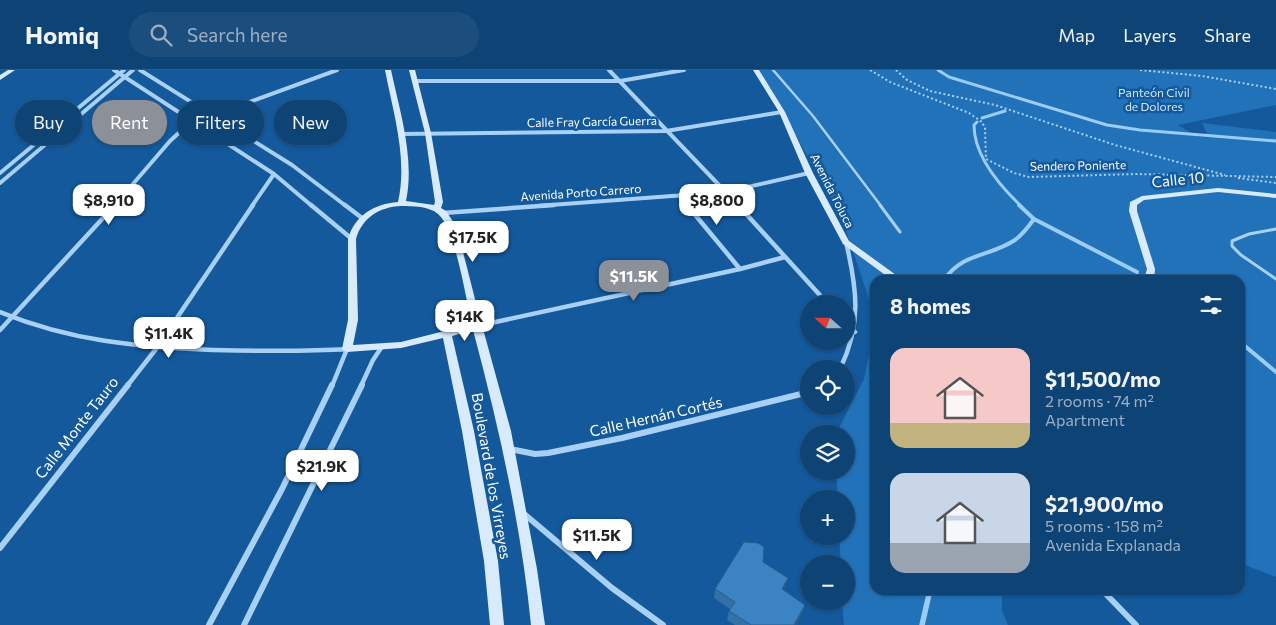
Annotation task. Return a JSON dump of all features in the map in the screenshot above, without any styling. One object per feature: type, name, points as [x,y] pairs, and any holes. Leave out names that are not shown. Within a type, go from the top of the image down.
[{"type":"street","points":[[0,78],[12,70]]},
{"type":"street","points":[[114,70],[177,110]]},
{"type":"street","points":[[0,173],[124,70]]},
{"type":"street","points":[[0,183],[133,70]]},
{"type":"street","points":[[140,70],[189,100]]},
{"type":"street","points":[[255,100],[337,70]]},
{"type":"street","points":[[388,70],[401,134],[405,182],[404,197],[401,204]]},
{"type":"street","points":[[209,625],[295,463],[336,379],[347,349],[353,320],[352,239],[354,228],[362,218],[379,208],[401,204],[440,211],[428,133],[412,70]]},
{"type":"street","points":[[609,70],[726,192],[820,295]]},
{"type":"street","points":[[415,80],[620,81],[684,70]]},
{"type":"street","name":"Avenida Toluca","points":[[756,70],[782,112],[809,173],[846,242],[856,285],[855,332]]},
{"type":"street","name":"Calle Fray García Guerra","points":[[401,134],[666,131],[782,112]]},
{"type":"street","points":[[0,330],[177,135]]},
{"type":"street","points":[[230,145],[274,174],[352,239]]},
{"type":"street","points":[[261,145],[292,165],[362,218]]},
{"type":"street","name":"Avenida Porto Carrero","points":[[440,211],[726,192],[809,173]]},
{"type":"street","name":"Calle Monte Tauro","points":[[0,548],[156,348],[274,174]]},
{"type":"street","name":"Calle 10","points":[[1150,275],[1151,269],[1133,211],[1134,204],[1142,198],[1218,190],[1276,196]]},
{"type":"street","points":[[680,195],[740,269]]},
{"type":"street","name":"Boulevard de los Virreyes","points":[[440,211],[451,223],[508,448],[536,599],[538,625]]},
{"type":"street","points":[[846,242],[891,275]]},
{"type":"street","points":[[0,312],[54,333],[89,341],[156,348],[279,352],[381,348],[425,341],[477,326],[740,269],[785,257]]},
{"type":"street","name":"Boulevard de los Virreyes","points":[[446,334],[468,431],[491,561],[497,625]]},
{"type":"street","points":[[244,625],[349,413],[373,360],[381,348]]},
{"type":"street","name":"Calle Hernán Cortés","points":[[508,448],[535,454],[548,454],[641,434],[800,394]]},
{"type":"street","points":[[520,511],[612,588],[662,625]]},
{"type":"street","points":[[1107,595],[1136,625]]},
{"type":"lane","points":[[773,70],[813,116],[900,232]]},
{"type":"lane","points":[[1276,229],[1249,234],[1232,241],[1232,246],[1240,255],[1276,279]]},
{"type":"path","name":"Sendero Poniente","points":[[870,70],[890,82],[969,114],[982,122],[985,128],[986,159],[1014,173],[1047,178],[1068,174],[1276,177]]},
{"type":"path","points":[[896,70],[920,89],[989,103],[1033,116],[1114,145],[1196,165],[1229,176],[1276,183]]},
{"type":"path","points":[[1140,70],[1202,76],[1276,89]]},
{"type":"green space","name":"Panteón Civil de Dolores","points":[[759,70],[1276,70],[1276,105],[1178,125],[1196,136],[1209,138],[1202,123],[1276,132],[1276,577],[1245,565],[1245,275],[870,275],[870,302],[841,216]]},
{"type":"green space","points":[[870,351],[870,595],[1002,595],[1002,611],[1008,625],[844,625],[843,610],[855,610],[855,555],[840,555],[840,545],[855,545],[855,490],[837,490],[837,480],[855,480],[855,425],[841,425],[846,415],[855,415],[855,397],[864,379]]},
{"type":"building","points":[[744,542],[758,543],[764,547],[763,562],[788,578],[782,589],[800,602],[800,610],[802,610],[794,625],[751,625],[729,611],[735,602],[715,589]]},
{"type":"waterway","points":[[938,70],[949,77],[1107,125],[1140,130],[1276,141]]},
{"type":"waterway","points":[[982,118],[1005,111]]},
{"type":"waterway","points":[[977,122],[974,125],[975,137],[983,159],[997,180],[1021,206]]},
{"type":"waterway","points":[[1019,205],[1034,219]]},
{"type":"waterway","points":[[948,275],[960,264],[1015,240],[1034,219]]},
{"type":"waterway","points":[[1034,219],[1137,272]]},
{"type":"waterway","points":[[1245,346],[1276,372]]},
{"type":"waterway","points":[[922,625],[929,595]]}]
